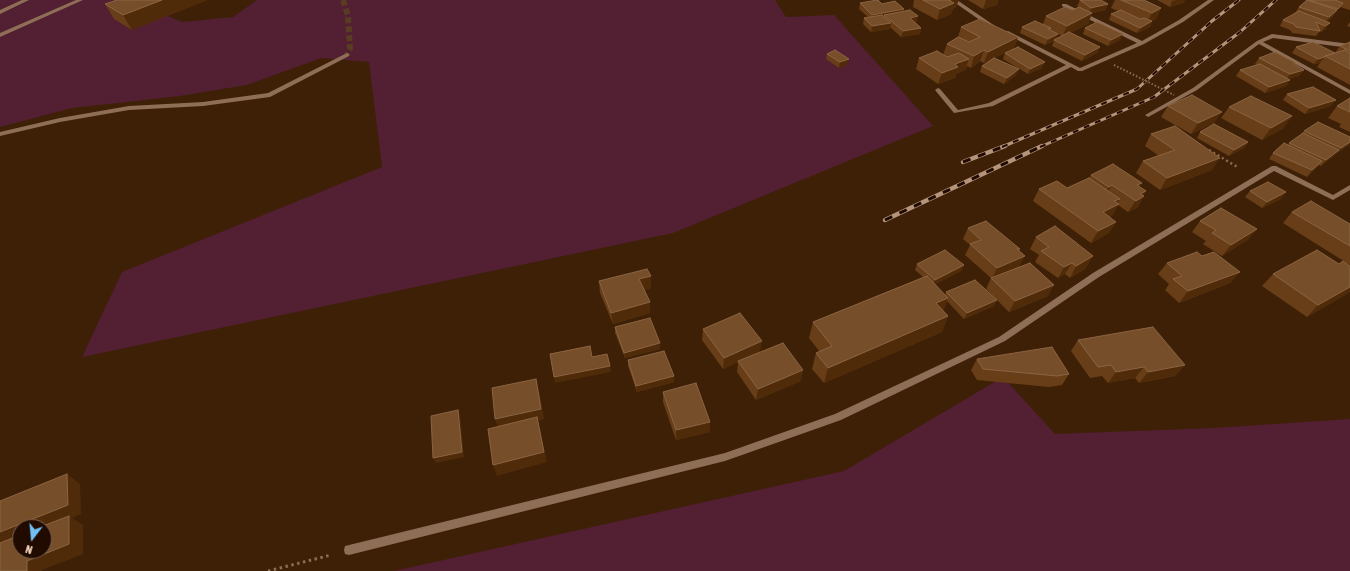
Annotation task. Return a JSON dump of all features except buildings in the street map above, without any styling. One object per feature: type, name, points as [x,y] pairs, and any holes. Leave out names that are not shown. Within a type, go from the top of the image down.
[{"type":"street","points":[[0,12],[26,0]]},
{"type":"street","points":[[0,34],[80,0]]},
{"type":"street","points":[[954,0],[996,28]]},
{"type":"street","points":[[1002,31],[1080,70],[1142,43],[1181,21],[1211,0]]},
{"type":"street","points":[[1064,5],[1142,43]]},
{"type":"street","points":[[1148,115],[1195,89],[1259,42],[1272,36],[1350,46]]},
{"type":"street","points":[[1259,42],[1350,92]]},
{"type":"street","points":[[0,134],[60,120],[129,108],[203,104],[270,95],[347,55]]},
{"type":"street","points":[[938,90],[956,112],[969,110],[990,105],[1071,65]]},
{"type":"street","points":[[349,550],[725,457],[838,417],[1002,339],[1096,275],[1274,168],[1333,198],[1350,187]]},
{"type":"path","points":[[1114,65],[1174,94]]},
{"type":"path","points":[[1202,146],[1257,178]]},
{"type":"path","points":[[268,571],[349,550]]},
{"type":"shaded area","points":[[0,0],[129,0],[182,22],[233,17],[257,0],[775,0],[786,17],[834,15],[933,126],[673,233],[82,357],[122,272],[382,167],[369,62],[321,58],[247,85],[180,96],[72,108],[0,127]]},
{"type":"shaded area","points":[[1003,377],[1055,434],[1213,428],[1350,419],[1350,571],[394,571],[844,471]]},
{"type":"tunnel","points":[[343,0],[348,16],[350,49],[347,55]]},
{"type":"railway","points":[[1002,147],[1137,89],[1212,21],[1239,0]]},
{"type":"railway","points":[[1040,147],[1154,97],[1240,32],[1276,0]]},
{"type":"railway","points":[[963,162],[1005,146]]},
{"type":"railway","points":[[885,220],[1042,146]]}]
